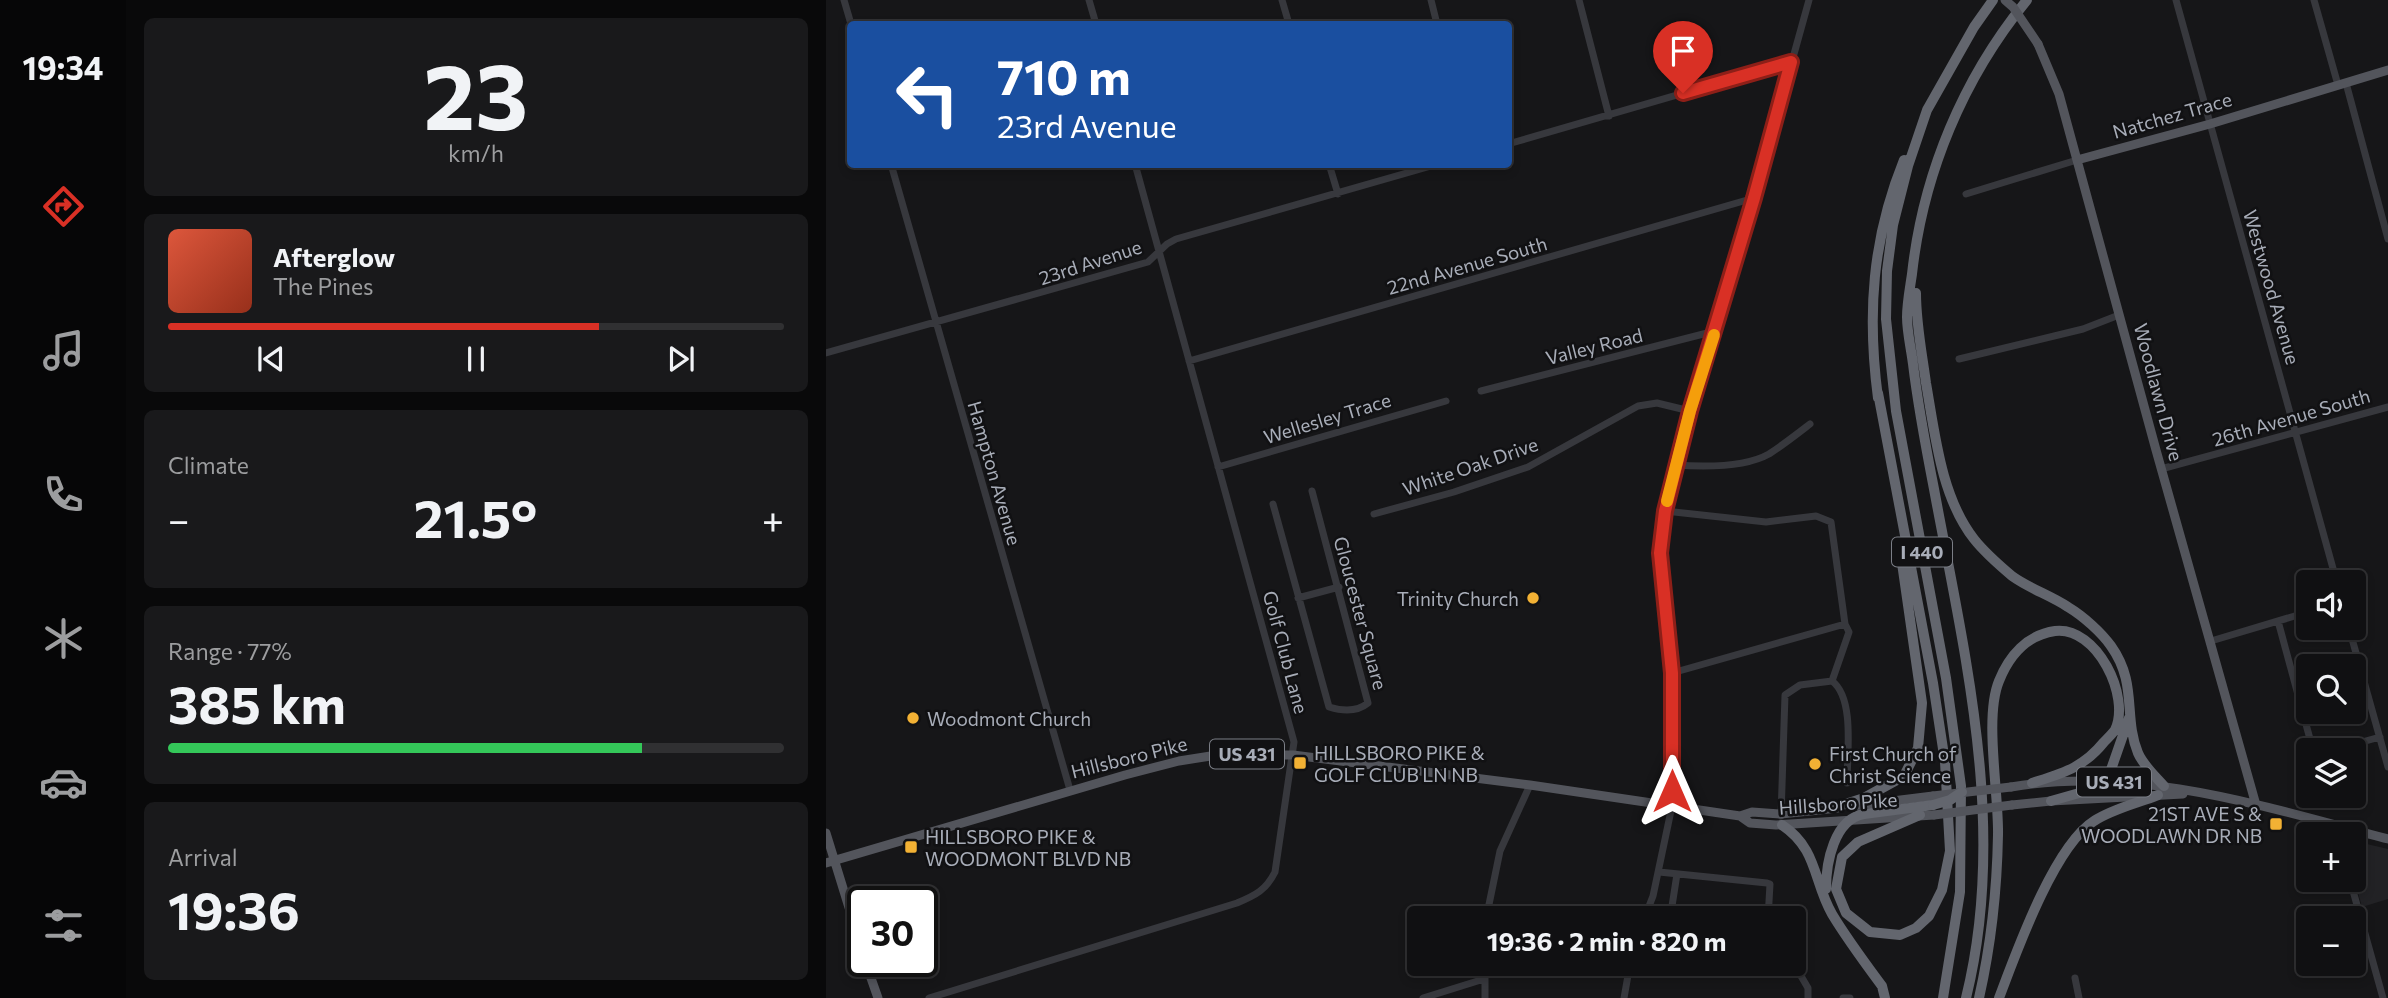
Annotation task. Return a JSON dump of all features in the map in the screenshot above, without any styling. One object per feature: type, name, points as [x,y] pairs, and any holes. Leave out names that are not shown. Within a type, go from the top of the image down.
[{"type":"highway","name":"I 440","points":[[1943,998],[1960,892],[1961,786],[1946,678],[1896,411],[1886,319],[1887,271],[1893,225],[1908,166],[1927,110],[1974,27],[1993,0]]},
{"type":"highway","name":"I 440","points":[[1966,998],[1977,940],[1982,891],[1983,781],[1917,396],[1907,317],[1914,252],[1932,173],[1952,121],[2000,33],[2027,0]]},
{"type":"highway","points":[[1833,808],[1864,798],[1904,776],[1918,748],[1922,704],[1878,393],[1872,325],[1873,289],[1882,225],[1913,137],[1927,110]]},
{"type":"highway","points":[[1914,252],[1918,331],[1932,419],[1953,501],[1973,538],[1993,559],[2039,593],[2068,606],[2110,643],[2128,682],[2134,741],[2139,756],[2161,791],[2096,819],[2077,836],[2049,878],[1999,998]]},
{"type":"highway","points":[[1878,393],[1933,683],[1945,762],[1950,851],[1942,890],[1929,916],[1916,928],[1900,935],[1870,932],[1846,913],[1836,889],[1842,857],[1858,842],[1920,815]]},
{"type":"highway","points":[[1979,998],[1987,960],[1998,833],[1993,717],[1997,684],[2013,654],[2033,638],[2057,631],[2077,635],[2098,650],[2111,673],[2118,703],[2115,729],[2087,761],[2072,771],[2032,783]]},
{"type":"highway","points":[[2051,801],[2097,788],[2107,781],[2130,714]]},
{"type":"highway","points":[[1826,899],[1826,878],[1831,852],[1845,822],[1864,814],[1933,805],[1962,793]]},
{"type":"highway","points":[[1781,820],[1809,853],[1830,911],[1882,986],[1885,998]]},
{"type":"main road","name":"Woodlawn Drive","points":[[2005,0],[2013,7],[2038,44],[2059,94],[2256,805]]},
{"type":"main road","name":"Natchez Trace","points":[[2077,160],[2210,124],[2388,70]]},
{"type":"main road","name":"Hillsboro Pike","points":[[830,862],[1070,790],[1179,761],[1217,755],[1293,755],[1530,785],[1740,816],[1750,823],[1781,820],[1845,822],[1920,815],[1933,805]]},
{"type":"main road","name":"Hillsboro Pike","points":[[1962,793],[2032,783],[2107,781],[2161,791],[2195,793],[2256,805]]},
{"type":"main road","name":"Hillsboro Pike","points":[[1781,820],[1833,808],[2012,805],[2161,791]]},
{"type":"main road","name":"US 431","points":[[2256,805],[2311,822]]},
{"type":"main road","points":[[826,833],[830,862],[847,909]]},
{"type":"main road","name":"US 431","points":[[2366,835],[2388,839]]},
{"type":"main road","points":[[871,977],[878,998]]},
{"type":"street","points":[[844,0],[850,21]]},
{"type":"street","points":[[1089,0],[1095,21]]},
{"type":"street","points":[[1282,0],[1288,21]]},
{"type":"street","points":[[1431,0],[1436,21]]},
{"type":"street","points":[[1579,0],[1609,116]]},
{"type":"street","points":[[1648,906],[1672,806],[1672,673],[1660,553],[1665,511],[1690,411],[1754,198],[1809,0]]},
{"type":"street","name":"Westwood Avenue","points":[[2176,0],[2334,570]]},
{"type":"street","points":[[2314,0],[2388,239]]},
{"type":"street","points":[[1512,143],[1791,62]]},
{"type":"street","name":"Natchez Trace","points":[[1966,194],[2077,160]]},
{"type":"street","name":"Hampton Avenue","points":[[892,168],[1070,790]]},
{"type":"street","name":"Golf Club Lane","points":[[929,998],[1258,895],[1269,885],[1275,872],[1294,742],[1136,168]]},
{"type":"street","points":[[1330,168],[1338,194]]},
{"type":"street","name":"23rd Avenue","points":[[826,353],[1148,262],[1176,239],[1425,168]]},
{"type":"street","name":"22nd Avenue South","points":[[1189,361],[1754,198]]},
{"type":"street","points":[[1959,359],[2083,329],[2119,315]]},
{"type":"street","name":"Valley Road","points":[[1481,391],[1715,331]]},
{"type":"street","name":"Wellesley Trace","points":[[1218,467],[1446,401]]},
{"type":"street","name":"White Oak Drive","points":[[1374,514],[1454,492],[1528,467],[1638,406],[1657,403],[1690,411]]},
{"type":"street","name":"26th Avenue South","points":[[2161,469],[2388,407]]},
{"type":"street","points":[[1675,465],[1702,467],[1730,464],[1766,455],[1810,424]]},
{"type":"street","name":"Gloucester Square","points":[[1273,504],[1329,707],[1340,710],[1359,708],[1368,703],[1312,491]]},
{"type":"street","points":[[1665,511],[1766,522],[1816,516],[1831,522],[1845,624],[1849,632],[1832,681]]},
{"type":"street","points":[[1298,598],[1339,587]]},
{"type":"street","points":[[2211,641],[2296,616]]},
{"type":"street","points":[[2278,621],[2310,738]]},
{"type":"street","points":[[1672,673],[1845,624]]},
{"type":"street","points":[[2352,640],[2388,767]]},
{"type":"street","points":[[1781,820],[1785,695],[1800,685],[1832,681],[1840,687],[1847,702],[1847,783]]},
{"type":"street","points":[[2366,741],[2380,737]]},
{"type":"street","points":[[1489,906],[1500,851],[1530,785]]},
{"type":"street","points":[[1658,872],[1767,883],[1770,884],[1769,906]]},
{"type":"street","points":[[1671,906],[1674,874]]},
{"type":"street","points":[[2353,892],[2383,998]]},
{"type":"street","points":[[1484,976],[1485,998]]},
{"type":"street","points":[[1624,998],[1628,976]]},
{"type":"street","points":[[1801,976],[1808,988],[1808,998]]},
{"type":"street","points":[[2075,978],[2079,998]]},
{"type":"street","points":[[1423,998],[1484,979]]},
{"type":"street","points":[[1843,998],[1850,998]]},
{"type":"shaded area","points":[[2366,844],[2388,849],[2388,899],[2362,906],[2358,892],[2366,892]]},
{"type":"slow traffic","points":[[1667,501],[1690,411],[1714,335]]},
{"type":"place","name":"Trinity Church","points":[[1533,598]]},
{"type":"place","name":"Woodmont Church","points":[[913,718]]},
{"type":"place","name":"HILLSBORO PIKE & GOLF CLUB LN NB","points":[[1300,763]]},
{"type":"place","name":"First Church of Christ Science","points":[[1815,764]]},
{"type":"place","name":"21ST AVE S & WOODLAWN DR NB","points":[[2276,824]]},
{"type":"place","name":"HILLSBORO PIKE & WOODMONT BLVD NB","points":[[911,847]]},
{"type":"route","points":[[1672,791],[1672,673],[1660,553],[1665,511],[1690,411],[1754,198],[1791,62],[1683,93]]}]
